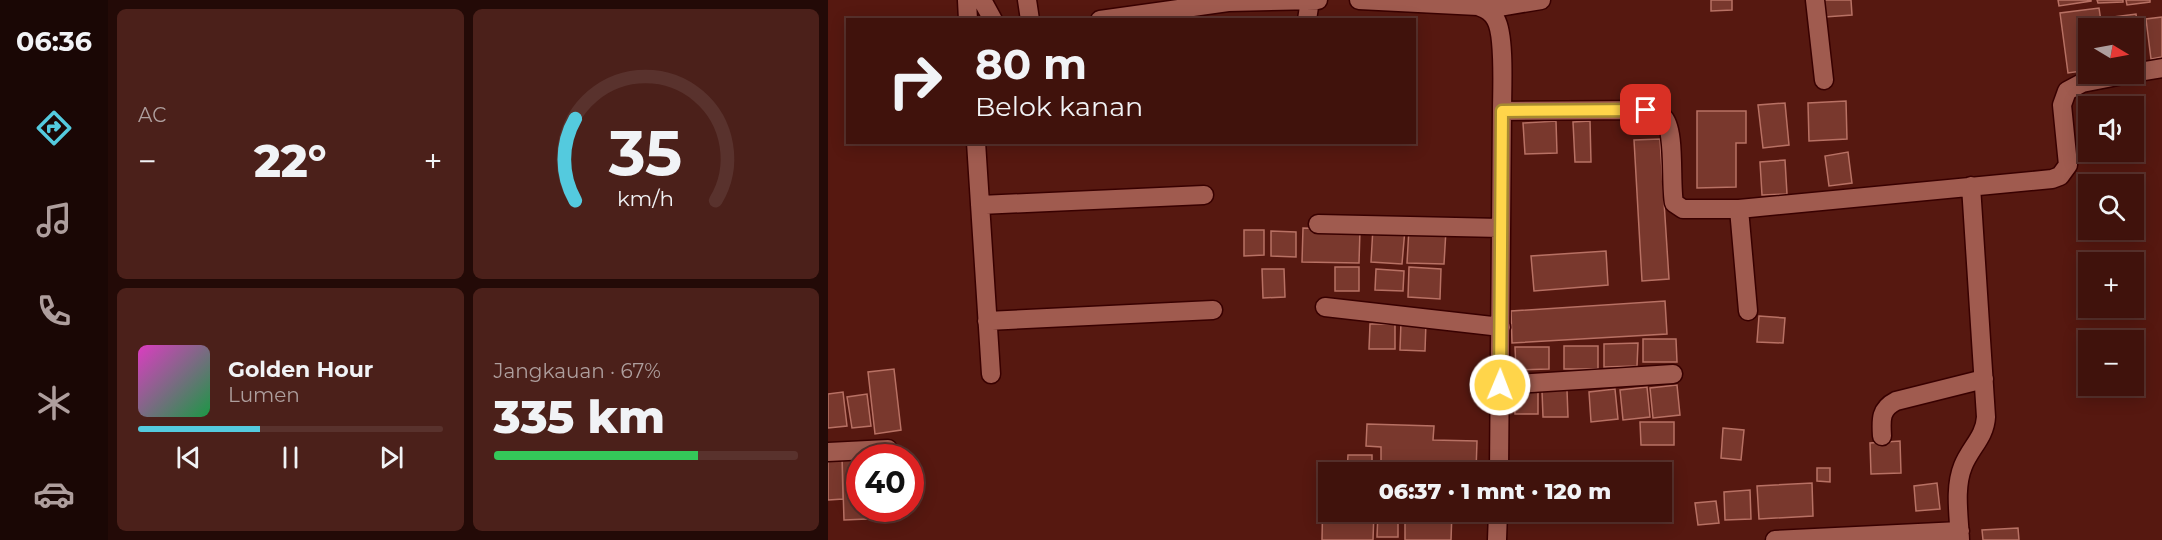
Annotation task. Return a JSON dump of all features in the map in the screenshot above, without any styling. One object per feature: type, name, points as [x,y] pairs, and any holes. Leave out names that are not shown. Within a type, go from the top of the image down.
[{"type":"street","points":[[967,0],[968,18]]},
{"type":"street","points":[[982,0],[992,18]]},
{"type":"street","points":[[1027,0],[1030,18]]},
{"type":"street","points":[[1307,18],[1310,0]]},
{"type":"street","points":[[1114,18],[1228,2],[1318,0]]},
{"type":"street","points":[[1359,0],[1478,6],[1487,9],[1495,17],[1500,30],[1502,327],[1499,462]]},
{"type":"street","points":[[1487,9],[1541,0]]},
{"type":"street","points":[[1815,0],[1824,80]]},
{"type":"street","points":[[2144,70],[2162,68]]},
{"type":"street","points":[[1502,111],[1646,110],[1661,115],[1666,120],[1672,144],[1674,202],[1683,209],[1738,209],[2060,176],[2068,165],[2062,105],[2067,91],[2080,84]]},
{"type":"street","points":[[976,144],[991,374]]},
{"type":"street","points":[[1775,540],[1960,536],[1958,489],[1962,468],[1986,428],[1971,186]]},
{"type":"street","points":[[980,205],[1204,195]]},
{"type":"street","points":[[1738,209],[1748,311]]},
{"type":"street","points":[[1318,224],[1501,228]]},
{"type":"street","points":[[1325,307],[1502,327]]},
{"type":"street","points":[[987,321],[1213,310]]},
{"type":"street","points":[[1500,385],[1673,374]]},
{"type":"street","points":[[1882,436],[1881,418],[1888,405],[1984,379]]},
{"type":"street","points":[[828,452],[846,451]]},
{"type":"street","points":[[1497,540],[1498,522]]},
{"type":"building","points":[[1711,0],[1732,0],[1732,10],[1711,11]]},
{"type":"building","points":[[1824,0],[1851,0],[1852,15],[1825,17]]},
{"type":"building","points":[[2058,0],[2091,0],[2091,1],[2059,6]]},
{"type":"building","points":[[2097,0],[2123,0],[2123,2],[2098,3]]},
{"type":"building","points":[[2126,0],[2150,0],[2150,2],[2127,5]]},
{"type":"building","points":[[2099,8],[2100,18],[2078,18],[2078,72],[2068,73],[2060,13]]},
{"type":"building","points":[[2136,14],[2137,18],[2106,18]]},
{"type":"building","points":[[2162,17],[2162,57],[2151,59],[2146,19]]},
{"type":"building","points":[[1846,101],[1847,139],[1809,141],[1808,103]]},
{"type":"building","points":[[1785,103],[1789,145],[1763,148],[1758,105]]},
{"type":"building","points":[[1697,111],[1746,111],[1746,143],[1736,143],[1736,187],[1697,188]]},
{"type":"building","points":[[1556,121],[1557,153],[1525,154],[1523,123]]},
{"type":"building","points":[[1590,121],[1591,162],[1575,162],[1573,122]]},
{"type":"building","points":[[1660,139],[1669,279],[1642,281],[1634,140]]},
{"type":"building","points":[[1848,152],[1852,183],[1829,186],[1825,156]]},
{"type":"building","points":[[1785,160],[1787,194],[1762,195],[1760,162]]},
{"type":"building","points":[[1373,227],[1405,229],[1402,264],[1371,262]]},
{"type":"building","points":[[1303,228],[1360,230],[1359,263],[1302,262]]},
{"type":"building","points":[[1409,228],[1446,230],[1444,264],[1407,263]]},
{"type":"building","points":[[1244,230],[1264,230],[1264,255],[1244,256]]},
{"type":"building","points":[[1271,231],[1296,232],[1296,257],[1271,256]]},
{"type":"building","points":[[1606,251],[1608,285],[1534,291],[1531,256]]},
{"type":"building","points":[[1335,267],[1359,267],[1359,291],[1335,291]]},
{"type":"building","points":[[1409,267],[1441,269],[1440,299],[1408,297]]},
{"type":"building","points":[[1262,269],[1284,269],[1285,297],[1263,298]]},
{"type":"building","points":[[1376,269],[1404,271],[1403,291],[1375,290]]},
{"type":"building","points":[[1665,301],[1667,334],[1512,343],[1511,311]]},
{"type":"building","points":[[1759,316],[1785,318],[1783,343],[1757,342]]},
{"type":"building","points":[[1401,321],[1426,322],[1425,351],[1400,350]]},
{"type":"building","points":[[1370,324],[1395,324],[1395,349],[1369,349]]},
{"type":"building","points":[[1643,339],[1676,339],[1677,362],[1643,362]]},
{"type":"building","points":[[1638,343],[1637,366],[1604,367],[1604,344]]},
{"type":"building","points":[[1564,346],[1598,346],[1598,369],[1564,369]]},
{"type":"building","points":[[1515,347],[1549,347],[1549,369],[1516,370]]},
{"type":"building","points":[[894,369],[901,430],[875,434],[868,372]]},
{"type":"building","points":[[1677,385],[1680,415],[1653,418],[1650,388]]},
{"type":"building","points":[[1647,387],[1650,417],[1623,420],[1620,390]]},
{"type":"building","points":[[1514,388],[1538,388],[1538,414],[1515,414]]},
{"type":"building","points":[[1615,389],[1618,419],[1591,422],[1589,392]]},
{"type":"building","points":[[1567,390],[1568,417],[1543,417],[1542,391]]},
{"type":"building","points":[[843,392],[847,426],[828,428],[828,394]]},
{"type":"building","points":[[867,394],[871,426],[852,428],[847,397]]},
{"type":"building","points":[[1640,422],[1674,422],[1674,445],[1641,445]]},
{"type":"building","points":[[1367,424],[1434,426],[1433,440],[1477,441],[1476,462],[1381,462],[1381,447],[1366,446]]},
{"type":"building","points":[[1723,428],[1744,430],[1741,460],[1721,458]]},
{"type":"building","points":[[1900,441],[1901,473],[1871,474],[1870,443]]},
{"type":"building","points":[[1348,455],[1372,455],[1372,462],[1348,462]]},
{"type":"building","points":[[828,456],[842,456],[843,499],[828,500]]},
{"type":"building","points":[[842,456],[846,456],[846,520],[844,520]]},
{"type":"building","points":[[1817,468],[1830,468],[1830,482],[1817,481]]},
{"type":"building","points":[[1812,483],[1813,516],[1759,519],[1757,486]]},
{"type":"building","points":[[1937,483],[1940,509],[1916,511],[1914,486]]},
{"type":"building","points":[[1750,490],[1751,519],[1725,520],[1724,492]]},
{"type":"building","points":[[1716,501],[1719,523],[1698,525],[1695,503]]},
{"type":"building","points":[[1322,522],[1374,522],[1373,540],[1322,540]]},
{"type":"building","points":[[1378,522],[1398,522],[1398,537],[1377,537]]},
{"type":"building","points":[[1405,522],[1452,522],[1451,540],[1405,540]]},
{"type":"building","points":[[2018,528],[2019,540],[1983,540],[1982,530]]},
{"type":"route","points":[[1500,385],[1502,111],[1646,110]]}]
